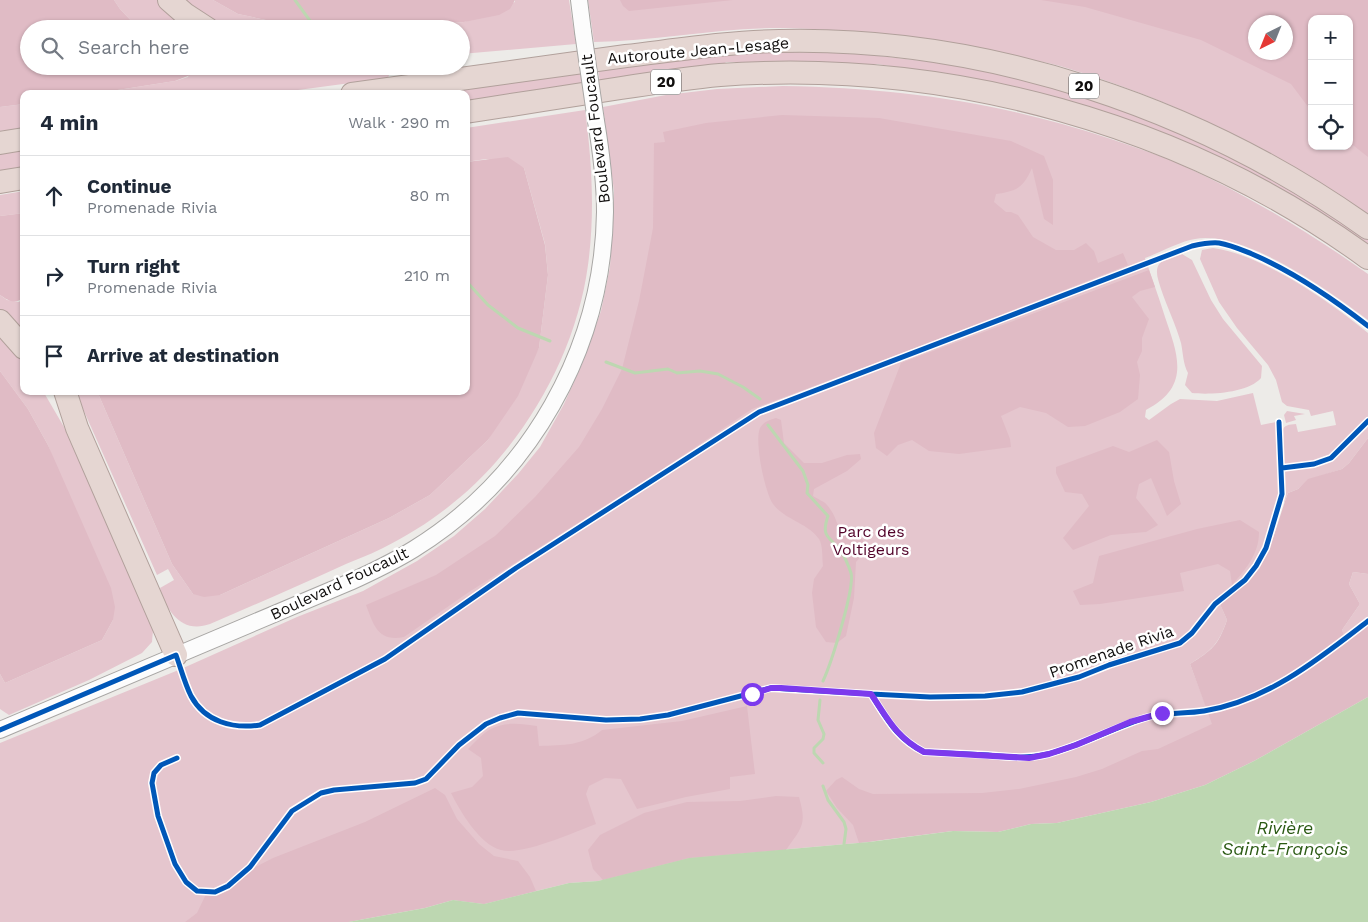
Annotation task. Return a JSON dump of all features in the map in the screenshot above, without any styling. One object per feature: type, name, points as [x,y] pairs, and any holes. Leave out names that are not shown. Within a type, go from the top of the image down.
[{"type":"highway","points":[[170,0],[194,20]]},
{"type":"highway","name":"Autoroute Jean-Lesage","points":[[380,90],[719,45],[800,41],[884,46],[936,52],[987,61],[1079,84],[1124,99],[1180,122],[1235,148],[1331,203],[1368,228]]},
{"type":"highway","points":[[470,64],[580,62]]},
{"type":"highway","name":"Autoroute Jean-Lesage","points":[[470,111],[686,79],[730,75],[784,72],[828,74],[900,79],[945,85],[1001,95],[1048,107],[1112,126],[1165,145],[1215,167],[1268,194],[1310,219],[1368,258]]},
{"type":"highway","points":[[0,143],[20,140]]},
{"type":"highway","points":[[0,182],[20,179]]},
{"type":"highway","points":[[0,321],[20,344]]},
{"type":"highway","points":[[56,395],[77,428]]},
{"type":"highway","points":[[66,395],[77,428],[176,655]]},
{"type":"street","name":"Boulevard Foucault","points":[[0,730],[362,576],[406,554],[465,512],[515,460],[546,416],[563,386],[579,348],[594,297],[602,255],[603,177],[579,0]]},
{"type":"green space","points":[[114,0],[161,0],[185,20],[130,20]]},
{"type":"green space","points":[[180,0],[213,0],[238,14],[266,20],[209,20]]},
{"type":"green space","points":[[515,0],[569,0],[576,44],[470,53],[469,20],[515,2]]},
{"type":"green space","points":[[588,0],[1368,0],[1368,214],[1296,168],[1220,128],[1141,93],[1060,66],[923,40],[813,29],[761,28],[594,42]]},
{"type":"green space","points":[[740,51],[854,53],[949,64],[1058,87],[1140,115],[1267,175],[1368,238],[1368,247],[1034,95],[1033,92],[1018,87],[1016,91],[956,76],[877,64],[866,67],[753,64],[743,62],[740,66],[736,66],[735,62],[726,62],[721,67],[600,83],[598,68]]},
{"type":"green space","points":[[580,70],[582,86],[470,102],[470,90],[448,90]]},
{"type":"green space","points":[[189,75],[389,75],[388,78],[298,90],[118,90],[175,81]]},
{"type":"green space","name":"Parc des Voltigeurs","points":[[783,86],[868,90],[949,99],[1029,115],[1111,139],[1173,161],[1230,189],[1323,243],[1368,274],[1368,320],[1332,294],[1286,265],[1237,244],[1215,239],[1195,239],[1145,258],[1174,344],[1177,369],[1170,391],[1160,401],[1146,410],[1145,417],[1149,420],[1180,399],[1217,401],[1253,393],[1261,425],[1276,422],[1280,461],[1279,487],[1272,526],[1276,528],[1255,571],[1231,594],[1219,602],[1227,620],[1221,635],[1209,651],[1190,664],[1231,772],[869,842],[745,853],[598,881],[569,883],[484,904],[453,900],[348,922],[0,922],[0,743],[181,669],[297,617],[363,591],[417,561],[454,536],[485,509],[540,447],[564,404],[582,364],[601,311],[610,267],[614,191],[603,107],[666,95],[717,89]]},
{"type":"green space","points":[[20,104],[20,128],[0,131],[0,107]]},
{"type":"green space","points":[[585,110],[591,168],[592,207],[588,265],[582,299],[572,332],[542,397],[502,455],[478,480],[445,509],[420,527],[371,554],[210,624],[191,626],[177,619],[167,605],[160,588],[174,580],[168,569],[157,575],[77,395],[99,395],[172,564],[193,594],[220,595],[389,518],[430,495],[488,440],[539,348],[548,275],[545,244],[524,168],[486,159],[470,161],[470,127]]},
{"type":"green space","points":[[20,150],[20,170],[0,172],[0,153]]},
{"type":"green space","points":[[20,192],[20,214],[0,216],[0,195]]},
{"type":"green space","points":[[1213,248],[1252,259],[1295,281],[1335,307],[1368,333],[1368,438],[1349,463],[1342,469],[1308,480],[1298,489],[1288,493],[1284,503],[1283,429],[1287,425],[1296,424],[1298,432],[1336,425],[1333,411],[1311,416],[1309,410],[1287,406],[1282,402],[1276,380],[1268,365],[1237,328],[1219,302],[1200,259],[1202,250]]},
{"type":"green space","points":[[1182,254],[1192,260],[1211,300],[1223,319],[1262,366],[1261,378],[1255,383],[1238,390],[1209,394],[1192,393],[1185,385],[1188,373],[1181,343],[1161,289],[1157,272],[1158,266],[1162,261]]},
{"type":"green space","points":[[0,295],[7,300],[20,301],[20,336],[0,314]]},
{"type":"green space","points":[[0,333],[20,359],[20,395],[45,395],[64,427],[153,630],[152,642],[142,653],[89,680],[9,715],[0,709],[0,674],[5,683],[102,640],[113,620],[48,445],[28,409],[0,371]]},
{"type":"green space","points":[[1287,411],[1305,414],[1294,416],[1296,420],[1286,423],[1284,415]]},
{"type":"green space","points":[[1353,572],[1368,574],[1368,618],[1344,636],[1342,630],[1360,604],[1349,584]]},
{"type":"shaded area","points":[[0,0],[114,0],[130,20],[20,20],[20,75],[190,75],[175,81],[118,90],[20,90],[20,104],[0,107]]},
{"type":"shaded area","points":[[213,0],[515,0],[510,9],[499,15],[470,21],[266,20],[238,14]]},
{"type":"shaded area","points":[[620,0],[733,0],[629,11]]},
{"type":"shaded area","points":[[1041,0],[1368,0],[1368,157],[1353,145],[1353,15],[1308,15],[1308,107],[1291,84],[1201,40],[1085,7]]},
{"type":"shaded area","points":[[782,115],[879,118],[1011,141],[1044,156],[1053,180],[1053,225],[1044,219],[1032,168],[1026,180],[1019,187],[996,194],[994,202],[1006,212],[1018,215],[1033,237],[1056,250],[1074,250],[1086,243],[1094,251],[1098,263],[1123,253],[1128,265],[892,357],[752,409],[664,468],[469,592],[404,637],[395,638],[383,635],[375,626],[366,605],[436,575],[495,536],[535,497],[579,447],[602,409],[622,369],[639,301],[653,228],[654,143],[665,142],[663,132],[706,123]]},
{"type":"shaded area","points":[[508,157],[524,168],[545,245],[548,275],[539,348],[518,396],[488,440],[430,495],[389,518],[220,595],[204,597],[193,594],[172,564],[99,395],[470,395],[470,162]]},
{"type":"shaded area","points":[[20,214],[20,300],[18,301],[6,299],[0,295],[0,216]]},
{"type":"shaded area","points":[[1149,270],[1155,287],[1140,291],[1132,297],[1149,319],[1142,338],[1142,351],[1137,362],[1140,375],[1138,399],[1120,412],[1085,426],[1068,427],[1046,413],[1020,407],[1001,416],[1010,439],[1011,447],[959,454],[929,451],[912,440],[898,445],[887,456],[876,448],[874,433],[901,363]]},
{"type":"shaded area","points":[[0,371],[28,409],[48,445],[111,588],[115,607],[113,620],[102,640],[5,683],[0,674]]},
{"type":"shaded area","points":[[776,418],[781,420],[784,443],[804,463],[822,463],[847,455],[860,454],[861,459],[847,471],[814,489],[813,496],[827,505],[840,528],[861,537],[866,546],[865,552],[856,562],[854,598],[846,636],[837,643],[826,642],[816,627],[812,593],[814,579],[823,566],[822,548],[819,539],[809,529],[784,514],[773,504],[764,479],[758,444],[760,428],[769,420]]},
{"type":"shaded area","points":[[1368,438],[1368,574],[1353,572],[1349,584],[1360,604],[1342,630],[1347,642],[1368,624],[1368,697],[1254,761],[1205,785],[1151,802],[1057,823],[1031,824],[998,832],[953,831],[859,843],[853,825],[837,808],[826,791],[836,780],[842,777],[859,789],[873,794],[982,793],[1019,789],[1076,777],[1102,769],[1142,751],[1158,749],[1212,724],[1190,664],[1209,651],[1221,636],[1227,620],[1219,602],[1245,583],[1260,566],[1274,536],[1288,493],[1298,489],[1308,479],[1342,469],[1349,463]]},
{"type":"shaded area","points":[[1157,440],[1169,452],[1174,481],[1181,504],[1167,516],[1151,478],[1139,484],[1136,498],[1158,525],[1146,532],[1111,535],[1073,550],[1063,538],[1089,506],[1082,494],[1065,492],[1056,473],[1056,467],[1113,446],[1129,452]]},
{"type":"shaded area","points":[[1240,520],[1259,532],[1257,547],[1251,561],[1232,585],[1230,571],[1218,564],[1180,573],[1184,591],[1100,604],[1080,605],[1073,591],[1093,583],[1099,556],[1197,529]]},
{"type":"shaded area","points":[[747,706],[755,774],[730,777],[730,789],[637,809],[621,779],[605,778],[589,786],[586,794],[596,824],[534,847],[510,851],[493,847],[478,835],[451,793],[472,787],[483,776],[481,758],[468,749],[486,732],[501,725],[537,726],[539,746],[564,745],[588,739],[602,730],[682,721]]},
{"type":"shaded area","points":[[435,788],[445,795],[457,819],[479,844],[494,856],[518,861],[530,877],[536,891],[484,904],[453,900],[425,908],[348,922],[185,922],[197,913],[207,892],[273,858],[365,822]]},
{"type":"shaded area","points":[[776,796],[799,797],[803,814],[802,825],[786,850],[689,858],[603,880],[593,869],[588,850],[600,835],[644,813],[687,802],[740,801]]},
{"type":"water","name":"Rivière Saint-François","points":[[1368,697],[1368,922],[348,922],[425,908],[453,900],[484,904],[569,883],[598,881],[689,858],[869,842],[953,831],[998,832],[1031,824],[1057,823],[1151,802],[1205,785],[1254,761]]},
{"type":"waterway","points":[[295,0],[309,20]]},
{"type":"waterway","points":[[470,285],[488,305],[518,328],[550,341]]},
{"type":"waterway","points":[[606,362],[635,373],[668,369],[677,373],[700,371],[718,374],[743,387],[760,399]]},
{"type":"waterway","points":[[768,425],[803,471],[808,485],[807,493],[828,516],[826,533],[842,554],[851,573],[846,609],[823,681]]},
{"type":"waterway","points":[[820,700],[818,720],[824,734],[823,739],[814,748],[814,753],[823,763]]},
{"type":"waterway","points":[[823,786],[828,800],[844,822],[846,829],[844,844]]},
{"type":"cycle path","points":[[0,730],[176,655],[191,696],[204,712],[221,722],[240,726],[260,725],[385,659],[516,568],[759,412],[1192,246],[1219,243],[1232,246],[1268,261],[1312,286],[1368,326]]},
{"type":"cycle path","points":[[1282,468],[1314,464],[1331,458],[1368,421]]},
{"type":"cycle path","name":"Promenade Rivia","points":[[871,694],[930,697],[985,696],[1022,692],[1079,677],[1109,665],[1180,643],[1192,633],[1215,604],[1245,580],[1256,566],[1266,548],[1282,494],[1279,422]]},
{"type":"cycle path","points":[[177,758],[161,765],[154,773],[152,783],[158,816],[175,864],[186,882],[197,891],[215,892],[228,886],[250,867],[292,811],[321,793],[334,790],[415,783],[426,779],[459,745],[486,724],[518,713],[606,720],[640,719],[668,715],[771,688],[871,694],[887,720],[899,734],[914,747],[924,752],[1033,757],[1061,750],[1148,717],[1204,711],[1227,706],[1249,698],[1271,688],[1311,664],[1368,621]]},
{"type":"route","points":[[752,694],[771,688],[871,694],[896,732],[910,744],[924,752],[1029,758],[1076,745],[1130,722],[1162,713]]}]
